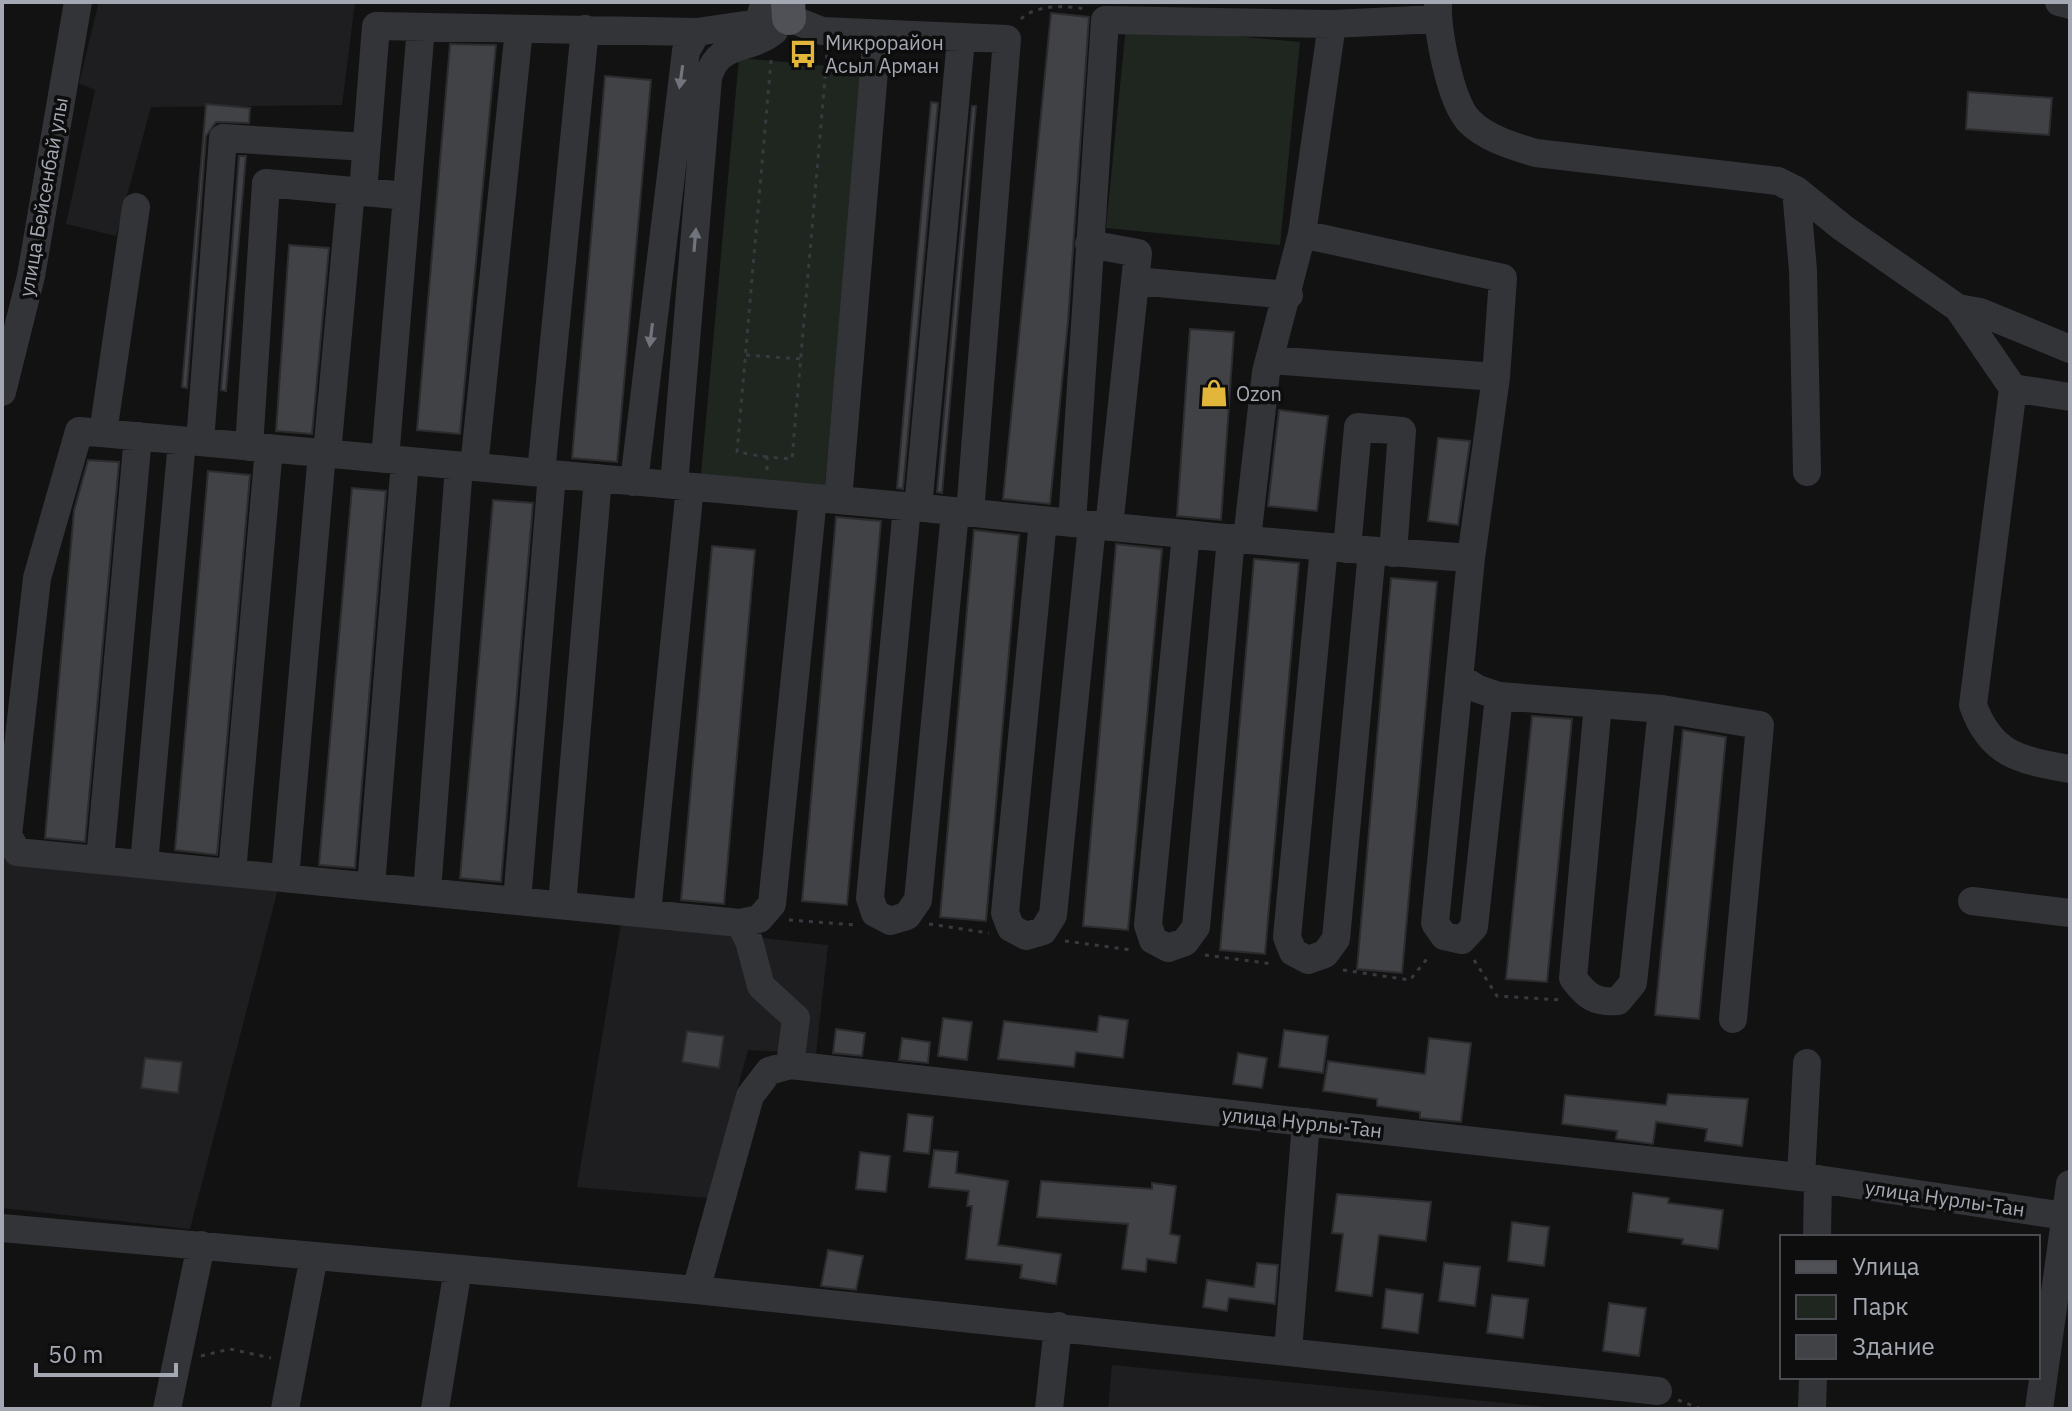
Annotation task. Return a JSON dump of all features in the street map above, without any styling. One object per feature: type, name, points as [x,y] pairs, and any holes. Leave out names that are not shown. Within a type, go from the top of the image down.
[{"type":"street","name":"улица Бейсенбай улы","points":[[2,392],[31,276],[78,2]]},
{"type":"street","points":[[2059,2],[2070,5]]},
{"type":"street","points":[[786,6],[822,31],[1007,39],[962,512],[918,900],[907,916],[890,921],[875,913],[870,898],[961,39]]},
{"type":"street","points":[[285,878],[324,453],[357,191],[366,147],[376,26],[697,32],[750,27],[786,6]]},
{"type":"street","points":[[647,913],[682,486],[708,78],[715,59],[725,52],[764,39],[786,6]]},
{"type":"street","points":[[1091,525],[1089,244],[1105,20],[1332,24],[1438,10],[1456,97],[1470,122],[1509,145],[1536,153],[1778,181],[1796,190],[1843,228],[1958,308],[2013,388],[1973,705],[1982,729],[2004,751],[2025,760],[2070,769]]},
{"type":"street","points":[[1186,534],[1148,925],[1153,940],[1168,948],[1185,942],[1196,927],[1239,539],[1270,360],[1289,295],[1302,234],[1332,24]]},
{"type":"street","points":[[371,886],[407,196],[421,27]]},
{"type":"street","points":[[427,892],[466,466],[519,29]]},
{"type":"street","points":[[517,901],[547,474],[585,29]]},
{"type":"street","points":[[634,482],[682,71],[686,51],[697,32]]},
{"type":"street","points":[[877,35],[826,499],[772,904],[751,920],[647,913],[17,852],[8,835],[37,578],[79,431],[826,499],[1359,550],[1471,558]]},
{"type":"street","points":[[144,864],[223,138],[366,147]]},
{"type":"street","points":[[232,873],[259,447],[266,183],[407,196]]},
{"type":"street","points":[[1796,190],[1803,270],[1807,472]]},
{"type":"street","points":[[103,433],[136,207]]},
{"type":"street","points":[[1302,234],[1503,278],[1496,377],[1471,558],[1435,923],[1453,938],[1474,927],[1499,696]]},
{"type":"street","points":[[1043,520],[1005,913],[1011,928],[1026,936],[1043,931],[1053,915],[1091,525],[1136,281],[1138,253],[1089,244]]},
{"type":"street","points":[[1136,281],[1289,295]]},
{"type":"street","points":[[1958,308],[1994,317],[2070,349]]},
{"type":"street","points":[[1270,360],[1496,377]]},
{"type":"street","points":[[2013,388],[2070,397]]},
{"type":"street","points":[[100,860],[138,436]]},
{"type":"street","points":[[562,905],[598,478]]},
{"type":"street","points":[[1359,550],[1336,939],[1325,954],[1308,960],[1293,952],[1287,937],[1359,550]]},
{"type":"street","points":[[1459,677],[1478,689],[1499,696],[1662,709],[1751,722],[1762,729],[1733,1019]]},
{"type":"street","points":[[1598,704],[1573,978],[1585,994],[1600,1003],[1618,1001],[1633,983],[1662,709]]},
{"type":"street","points":[[1972,901],[2070,913]]},
{"type":"street","points":[[696,1290],[750,1096],[769,1071],[790,1065],[796,1018],[761,986],[749,941],[751,920]]},
{"type":"street","points":[[1807,1063],[1810,1178],[1817,1235]]},
{"type":"street","name":"улица Нурлы-Тан","points":[[790,1065],[1810,1178],[2065,1216]]},
{"type":"street","points":[[1288,1351],[1306,1122]]},
{"type":"street","points":[[2039,1409],[2070,1184]]},
{"type":"street","points":[[2,1228],[696,1290],[1658,1391]]},
{"type":"street","points":[[167,1409],[201,1245]]},
{"type":"street","points":[[285,1409],[314,1256]]},
{"type":"street","points":[[435,1409],[458,1269]]},
{"type":"street","points":[[1049,1409],[1058,1326]]},
{"type":"street","points":[[1812,1409],[1813,1379]]},
{"type":"path","points":[[1007,39],[1029,11],[1073,6],[1092,10],[1105,20]]},
{"type":"path","points":[[772,50],[737,452],[792,459],[827,53],[822,46],[822,31]]},
{"type":"path","points":[[746,355],[802,359]]},
{"type":"path","points":[[766,494],[767,457]]},
{"type":"path","points":[[751,920],[854,927],[875,913]]},
{"type":"path","points":[[907,916],[941,928],[991,933],[1011,928]]},
{"type":"path","points":[[1043,931],[1071,944],[1130,951],[1153,940]]},
{"type":"path","points":[[1325,954],[1345,971],[1410,980],[1453,938],[1497,996],[1556,1002],[1585,994]]},
{"type":"path","points":[[1185,942],[1210,958],[1275,964],[1293,952]]},
{"type":"path","points":[[175,1374],[197,1357],[230,1349],[262,1353],[293,1368]]},
{"type":"shaded area","points":[[99,2],[355,2],[342,105],[151,107],[116,236],[66,224],[95,90],[79,83]]},
{"type":"shaded area","points":[[2,854],[279,885],[190,1229],[2,1208]]},
{"type":"shaded area","points":[[621,923],[828,945],[816,1054],[748,1050],[708,1198],[577,1187]]},
{"type":"shaded area","points":[[1112,1365],[1568,1409],[1108,1409]]},
{"type":"green space","points":[[1126,26],[1300,42],[1280,245],[1106,228]]},
{"type":"green space","points":[[739,58],[862,69],[825,485],[701,474]]},
{"type":"building","points":[[1051,13],[1089,17],[1068,321],[1050,504],[1003,499]]},
{"type":"building","points":[[450,44],[496,45],[460,434],[417,430]]},
{"type":"building","points":[[605,76],[651,80],[617,462],[572,458]]},
{"type":"building","points":[[1968,92],[2052,98],[2049,135],[1966,129]]},
{"type":"building","points":[[931,102],[938,103],[903,489],[897,488]]},
{"type":"building","points":[[206,104],[250,108],[249,123],[216,122],[206,136],[187,388],[182,387]]},
{"type":"building","points":[[972,106],[976,106],[942,493],[937,492]]},
{"type":"building","points":[[239,156],[246,156],[226,391],[221,390]]},
{"type":"building","points":[[289,245],[329,248],[312,434],[276,431]]},
{"type":"building","points":[[1190,329],[1234,332],[1221,520],[1177,516]]},
{"type":"building","points":[[1279,410],[1328,416],[1317,511],[1268,506]]},
{"type":"building","points":[[1438,438],[1470,441],[1458,525],[1428,521]]},
{"type":"building","points":[[88,460],[119,462],[85,842],[45,838],[74,511]]},
{"type":"building","points":[[208,471],[250,475],[217,855],[175,850]]},
{"type":"building","points":[[352,488],[386,491],[355,868],[319,865]]},
{"type":"building","points":[[493,500],[533,503],[501,882],[460,878]]},
{"type":"building","points":[[836,517],[881,521],[847,905],[802,901]]},
{"type":"building","points":[[974,530],[1019,535],[986,921],[940,917]]},
{"type":"building","points":[[1116,544],[1162,549],[1128,930],[1083,926]]},
{"type":"building","points":[[712,546],[755,550],[724,904],[681,900]]},
{"type":"building","points":[[1254,559],[1299,563],[1265,954],[1220,950]]},
{"type":"building","points":[[1391,578],[1437,582],[1402,973],[1357,969]]},
{"type":"building","points":[[1532,716],[1572,719],[1547,982],[1506,979]]},
{"type":"building","points":[[1683,730],[1726,737],[1699,1019],[1655,1015]]},
{"type":"building","points":[[1099,1016],[1128,1020],[1123,1058],[1076,1052],[1074,1067],[998,1059],[1004,1021],[1097,1032]]},
{"type":"building","points":[[943,1018],[972,1022],[967,1060],[938,1056]]},
{"type":"building","points":[[836,1029],[865,1033],[862,1056],[833,1053]]},
{"type":"building","points":[[1284,1030],[1328,1036],[1323,1073],[1279,1067]]},
{"type":"building","points":[[687,1031],[724,1036],[719,1068],[682,1062]]},
{"type":"building","points":[[902,1038],[930,1042],[928,1063],[899,1060]]},
{"type":"building","points":[[1429,1038],[1471,1043],[1461,1122],[1420,1118],[1420,1112],[1377,1106],[1377,1099],[1323,1091],[1328,1061],[1425,1074]]},
{"type":"building","points":[[1238,1053],[1267,1058],[1262,1088],[1233,1084]]},
{"type":"building","points":[[145,1058],[182,1062],[178,1093],[141,1088]]},
{"type":"building","points":[[1668,1094],[1748,1099],[1742,1146],[1705,1141],[1707,1129],[1656,1122],[1653,1144],[1616,1139],[1617,1131],[1562,1124],[1565,1095],[1666,1105]]},
{"type":"building","points":[[908,1114],[933,1117],[929,1154],[904,1151]]},
{"type":"building","points":[[934,1150],[958,1152],[956,1173],[1008,1181],[998,1245],[1061,1254],[1056,1284],[1020,1278],[1022,1265],[966,1259],[972,1206],[967,1206],[969,1191],[929,1187]]},
{"type":"building","points":[[860,1152],[890,1156],[886,1192],[856,1189]]},
{"type":"building","points":[[1041,1181],[1152,1189],[1152,1183],[1176,1186],[1170,1234],[1180,1236],[1176,1263],[1147,1259],[1146,1272],[1122,1269],[1128,1224],[1037,1217]]},
{"type":"building","points":[[1633,1193],[1669,1198],[1668,1203],[1723,1210],[1718,1249],[1682,1244],[1683,1239],[1628,1232]]},
{"type":"building","points":[[1337,1194],[1431,1202],[1426,1241],[1379,1235],[1372,1296],[1336,1291],[1343,1234],[1332,1233]]},
{"type":"building","points":[[1512,1222],[1549,1227],[1544,1266],[1508,1261]]},
{"type":"building","points":[[828,1250],[863,1256],[856,1290],[821,1286]]},
{"type":"building","points":[[1257,1263],[1278,1265],[1275,1304],[1229,1298],[1227,1311],[1203,1307],[1207,1280],[1254,1287]]},
{"type":"building","points":[[1444,1263],[1480,1267],[1475,1306],[1439,1301]]},
{"type":"building","points":[[1386,1289],[1423,1294],[1418,1333],[1382,1328]]},
{"type":"building","points":[[1492,1295],[1528,1299],[1523,1338],[1487,1333]]},
{"type":"building","points":[[1609,1303],[1646,1308],[1639,1356],[1603,1351]]},
{"type":"place","name":"Микрорайон Асыл Арман","points":[[803,54]]},
{"type":"place","name":"Ozon","points":[[1214,393]]}]
